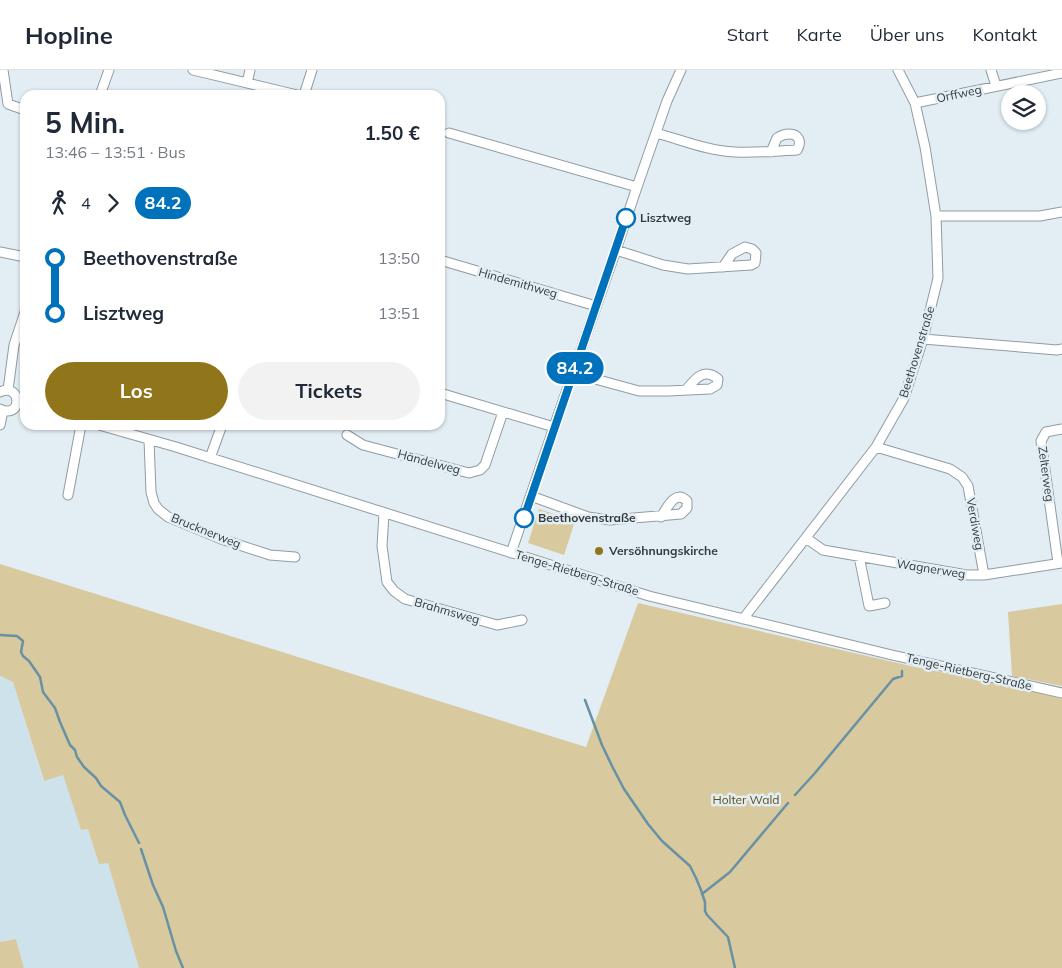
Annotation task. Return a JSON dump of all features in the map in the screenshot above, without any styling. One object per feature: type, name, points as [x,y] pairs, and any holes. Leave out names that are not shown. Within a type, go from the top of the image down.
[{"type":"street","points":[[3,70],[8,104],[20,108]]},
{"type":"street","points":[[102,90],[108,70]]},
{"type":"street","points":[[193,70],[276,90]]},
{"type":"street","points":[[247,83],[250,70]]},
{"type":"street","points":[[306,90],[312,70]]},
{"type":"street","points":[[512,553],[636,187],[667,101],[681,70]]},
{"type":"street","name":"Beethovenstraße","points":[[743,619],[876,447],[904,398],[923,339],[938,278],[936,216],[925,147],[915,103],[898,70]]},
{"type":"street","points":[[991,70],[996,86]]},
{"type":"street","name":"Orffweg","points":[[915,103],[1062,73]]},
{"type":"street","points":[[449,133],[636,187]]},
{"type":"street","points":[[656,133],[708,148],[734,152],[771,152]]},
{"type":"street","points":[[936,216],[1040,216],[1062,212]]},
{"type":"street","points":[[616,250],[663,265],[688,269],[723,267]]},
{"type":"street","points":[[0,252],[20,256]]},
{"type":"street","name":"Hindemithweg","points":[[445,261],[596,306]]},
{"type":"street","points":[[20,327],[4,391],[15,394],[20,403]]},
{"type":"street","points":[[923,339],[1062,349]]},
{"type":"street","points":[[573,373],[639,391],[686,390]]},
{"type":"street","points":[[445,395],[554,427]]},
{"type":"street","points":[[0,425],[2,410],[10,411],[20,406]]},
{"type":"street","name":"Händelweg","points":[[347,435],[364,445],[469,473],[480,470],[486,465],[503,412]]},
{"type":"street","name":"Zelterweg","points":[[1060,563],[1041,441],[1046,432],[1062,429]]},
{"type":"street","points":[[68,495],[80,430]]},
{"type":"street","name":"Tenge-Rietberg-Straße","points":[[116,430],[649,596],[1062,692]]},
{"type":"street","points":[[210,458],[220,430]]},
{"type":"street","name":"Brucknerweg","points":[[149,440],[151,492],[158,509],[168,517],[221,539],[270,555],[295,557]]},
{"type":"street","name":"Verdiweg","points":[[876,447],[950,469],[962,477],[968,486],[984,575]]},
{"type":"street","points":[[531,496],[588,517],[610,520],[660,517]]},
{"type":"street","name":"Brahmsweg","points":[[384,514],[383,555],[387,582],[394,591],[405,599],[496,626],[522,620]]},
{"type":"street","name":"Wagnerweg","points":[[806,538],[824,550],[967,575],[984,575],[1060,563]]},
{"type":"street","points":[[859,556],[869,606],[885,603]]},
{"type":"shaded area","points":[[0,677],[13,681],[43,780],[63,774],[81,830],[88,828],[99,864],[108,862],[139,968],[24,968],[16,939],[0,942]]},
{"type":"green space","points":[[539,509],[575,521],[564,555],[528,543]]},
{"type":"green space","name":"Holter Wald","points":[[0,564],[586,747],[638,603],[915,667],[1062,696],[1062,968],[139,968],[108,863],[99,864],[88,829],[81,830],[63,775],[44,781],[13,682],[0,676]]},
{"type":"green space","points":[[1062,604],[1062,686],[1012,676],[1008,612]]},
{"type":"green space","points":[[16,939],[24,968],[0,968],[0,942]]},
{"type":"waterway","points":[[0,635],[17,636],[23,641],[21,652],[40,677],[43,692],[55,708],[70,745],[75,750],[77,757],[84,767],[96,778],[101,786],[120,802],[139,843]]},
{"type":"waterway","points":[[795,795],[893,679],[902,676],[902,671]]},
{"type":"waterway","points":[[585,700],[602,745],[624,789],[662,841],[690,866],[701,890],[707,915],[728,937],[735,968]]},
{"type":"waterway","points":[[702,894],[730,872],[788,803]]},
{"type":"waterway","points":[[141,849],[183,968]]},
{"type":"bus line","name":"84.2","points":[[524,518],[626,218]]},
{"type":"place","name":"Lisztweg","points":[[626,218]]},
{"type":"place","name":"Beethovenstraße","points":[[524,518]]},
{"type":"place","name":"Versöhnungskirche","points":[[599,551]]}]
